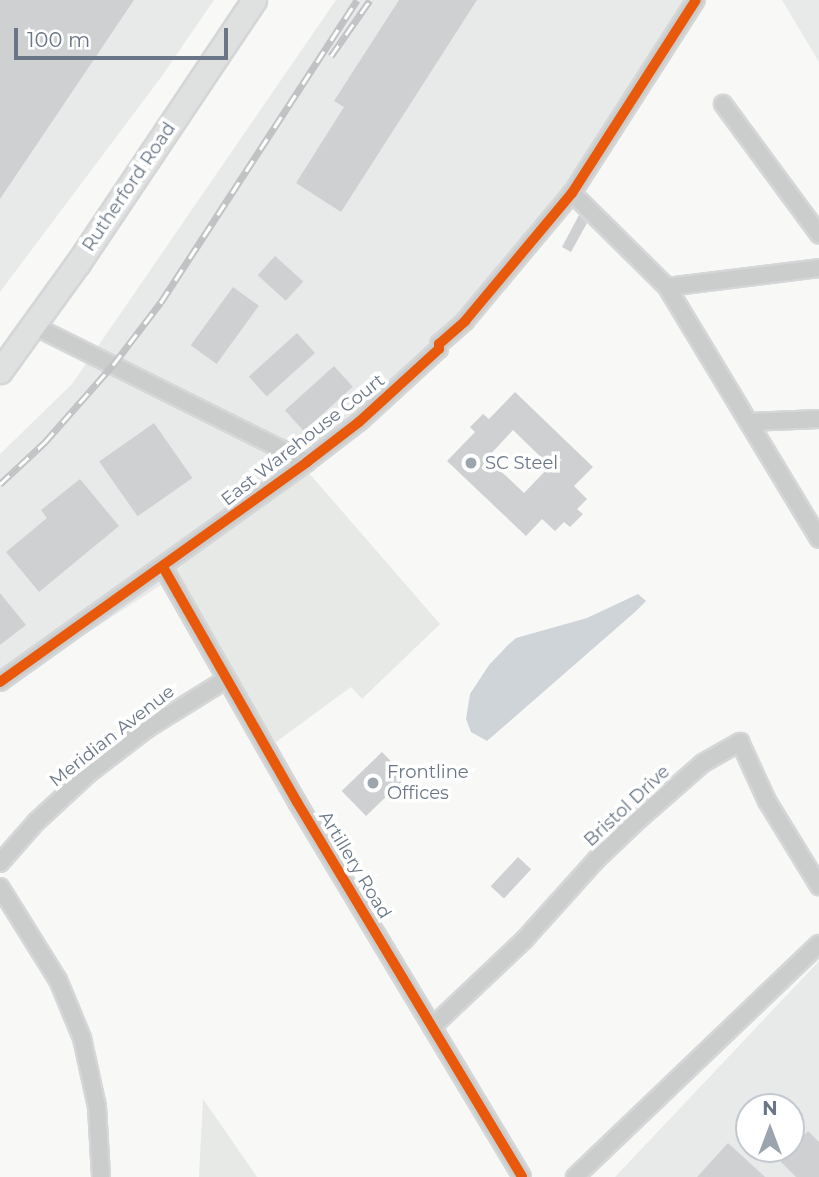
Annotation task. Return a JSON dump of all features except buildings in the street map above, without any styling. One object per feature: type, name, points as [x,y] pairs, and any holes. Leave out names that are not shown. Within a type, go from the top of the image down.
[{"type":"street","name":"Rutherford Road","points":[[0,371],[34,326],[254,0]]},
{"type":"street","name":"East Warehouse Court","points":[[0,682],[307,462],[367,414],[439,349],[439,344],[465,321],[572,193],[696,0]]},
{"type":"street","points":[[723,104],[819,234]]},
{"type":"street","points":[[572,193],[667,287],[819,539]]},
{"type":"street","points":[[667,287],[819,268]]},
{"type":"street","points":[[34,326],[307,462]]},
{"type":"street","points":[[749,422],[819,419]]},
{"type":"street","name":"Artillery Road","points":[[163,567],[225,680],[522,1177]]},
{"type":"street","name":"Meridian Avenue","points":[[0,863],[36,822],[88,774],[148,728],[225,680]]},
{"type":"street","name":"Bristol Drive","points":[[432,1027],[524,940],[597,859],[638,820],[703,763],[740,742],[767,801],[819,886]]},
{"type":"street","points":[[0,887],[58,980],[82,1038],[97,1107],[101,1177]]},
{"type":"street","points":[[575,1177],[819,944]]},
{"type":"shaded area","points":[[0,0],[214,0],[162,76],[0,292]]},
{"type":"shaded area","points":[[336,0],[701,0],[584,183],[533,255],[308,472],[200,548],[164,583],[0,690],[0,454],[72,384]]},
{"type":"shaded area","points":[[782,0],[819,0],[819,62]]},
{"type":"shaded area","points":[[308,472],[440,624],[362,699],[351,687],[276,742],[164,583],[200,548]]},
{"type":"shaded area","points":[[638,594],[646,601],[635,612],[487,741],[471,732],[466,719],[470,694],[489,665],[516,638],[587,618]]},
{"type":"shaded area","points":[[819,961],[819,1177],[615,1177]]},
{"type":"shaded area","points":[[203,1099],[257,1177],[199,1177]]},
{"type":"railway","points":[[0,484],[45,442],[113,365],[161,302],[357,0]]},
{"type":"railway","points":[[331,56],[370,0]]},
{"type":"cycle path","points":[[0,682],[307,462],[359,422],[439,349],[439,344],[465,321],[572,193],[696,0]]},
{"type":"cycle path","points":[[163,567],[297,802],[522,1177]]},
{"type":"place","name":"SC Steel","points":[[471,463]]},
{"type":"place","name":"Frontline Offices","points":[[373,783]]}]
